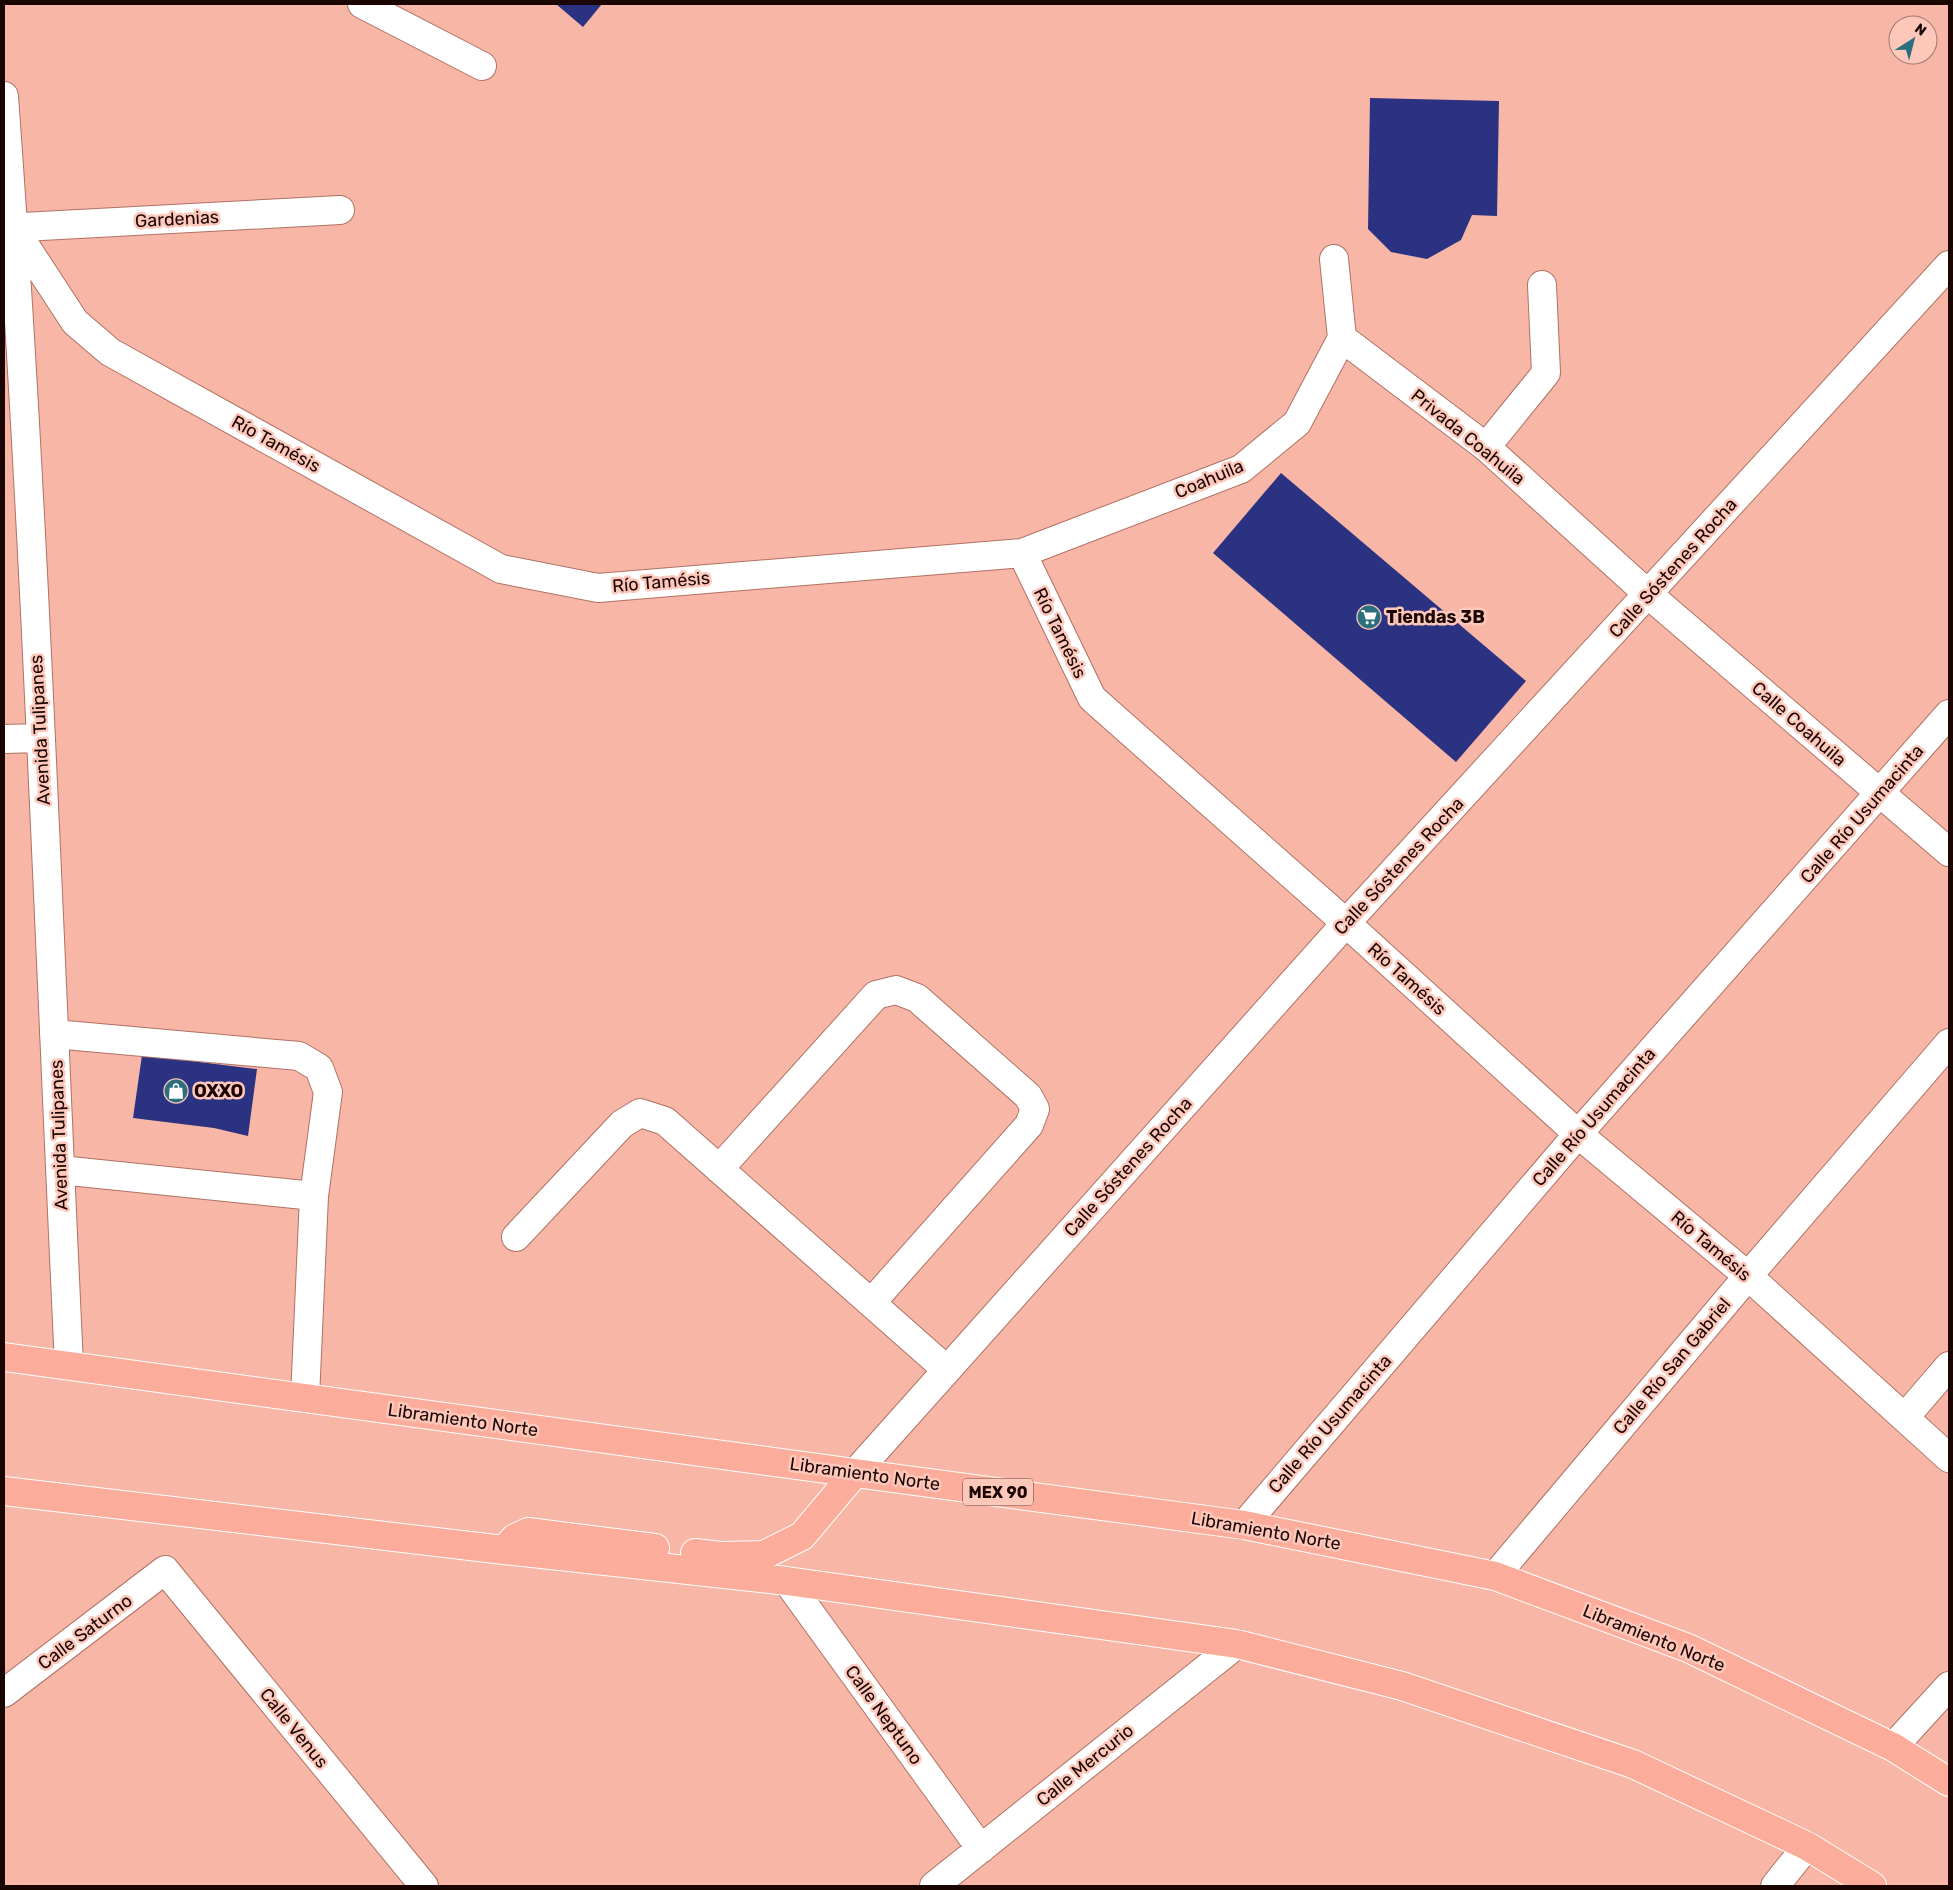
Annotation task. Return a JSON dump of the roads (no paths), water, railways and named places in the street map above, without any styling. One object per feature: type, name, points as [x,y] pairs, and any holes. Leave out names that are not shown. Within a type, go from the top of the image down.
[{"type":"main road","name":"Libramiento Norte","points":[[4,1357],[1244,1525],[1495,1576],[1688,1648],[1893,1747],[1949,1782]]},
{"type":"main road","points":[[504,1550],[515,1538],[528,1532],[721,1556],[764,1555],[802,1536],[855,1473]]},
{"type":"main road","points":[[4,1490],[504,1550],[787,1581],[1237,1644],[1402,1686],[1633,1764],[1807,1846],[1872,1886]]},
{"type":"street","points":[[362,4],[482,66]]},
{"type":"street","name":"Avenida Tulipanes","points":[[4,96],[9,228],[40,738],[69,1365]]},
{"type":"street","name":"Gardenias","points":[[9,228],[340,210]]},
{"type":"street","name":"Río Tamésis","points":[[9,228],[75,322],[110,352],[501,570],[598,588],[1022,553],[1092,698],[1346,923],[1578,1134],[1748,1276],[1949,1458]]},
{"type":"street","points":[[1334,259],[1342,338]]},
{"type":"street","name":"Calle Sóstenes Rocha","points":[[855,1473],[1346,923],[1949,267]]},
{"type":"street","points":[[1486,447],[1546,373],[1542,285]]},
{"type":"street","name":"Coahuila","points":[[1022,553],[1241,469],[1297,423],[1342,338]]},
{"type":"street","name":"Privada Coahuila","points":[[1342,338],[1486,447],[1648,595]]},
{"type":"street","name":"Calle Coahuila","points":[[1648,595],[1949,852]]},
{"type":"street","name":"Calle Río Usumacinta","points":[[1244,1525],[1578,1134],[1949,714]]},
{"type":"street","points":[[4,739],[40,738]]},
{"type":"street","points":[[719,1169],[876,995],[896,990],[917,998],[1028,1096],[1035,1109],[1029,1125],[871,1303]]},
{"type":"street","points":[[54,1034],[299,1056],[319,1068],[328,1092],[314,1196],[305,1398]]},
{"type":"street","name":"Calle Río San Gabriel","points":[[1495,1576],[1748,1276],[1949,1044]]},
{"type":"street","points":[[516,1237],[622,1124],[640,1114],[665,1121],[947,1370]]},
{"type":"street","points":[[60,1170],[314,1196]]},
{"type":"street","points":[[1905,1417],[1949,1366]]},
{"type":"street","name":"Calle Saturno","points":[[4,1693],[165,1570]]},
{"type":"street","name":"Calle Venus","points":[[165,1570],[424,1886]]},
{"type":"street","name":"Calle Neptuno","points":[[787,1581],[980,1849]]},
{"type":"street","name":"Calle Mercurio","points":[[934,1886],[1237,1644]]},
{"type":"street","points":[[1893,1747],[1949,1686]]},
{"type":"street","points":[[1775,1886],[1807,1846]]},
{"type":"place","name":"Tiendas 3B","points":[[1369,617]]},
{"type":"place","name":"OXXO","points":[[176,1091]]}]
